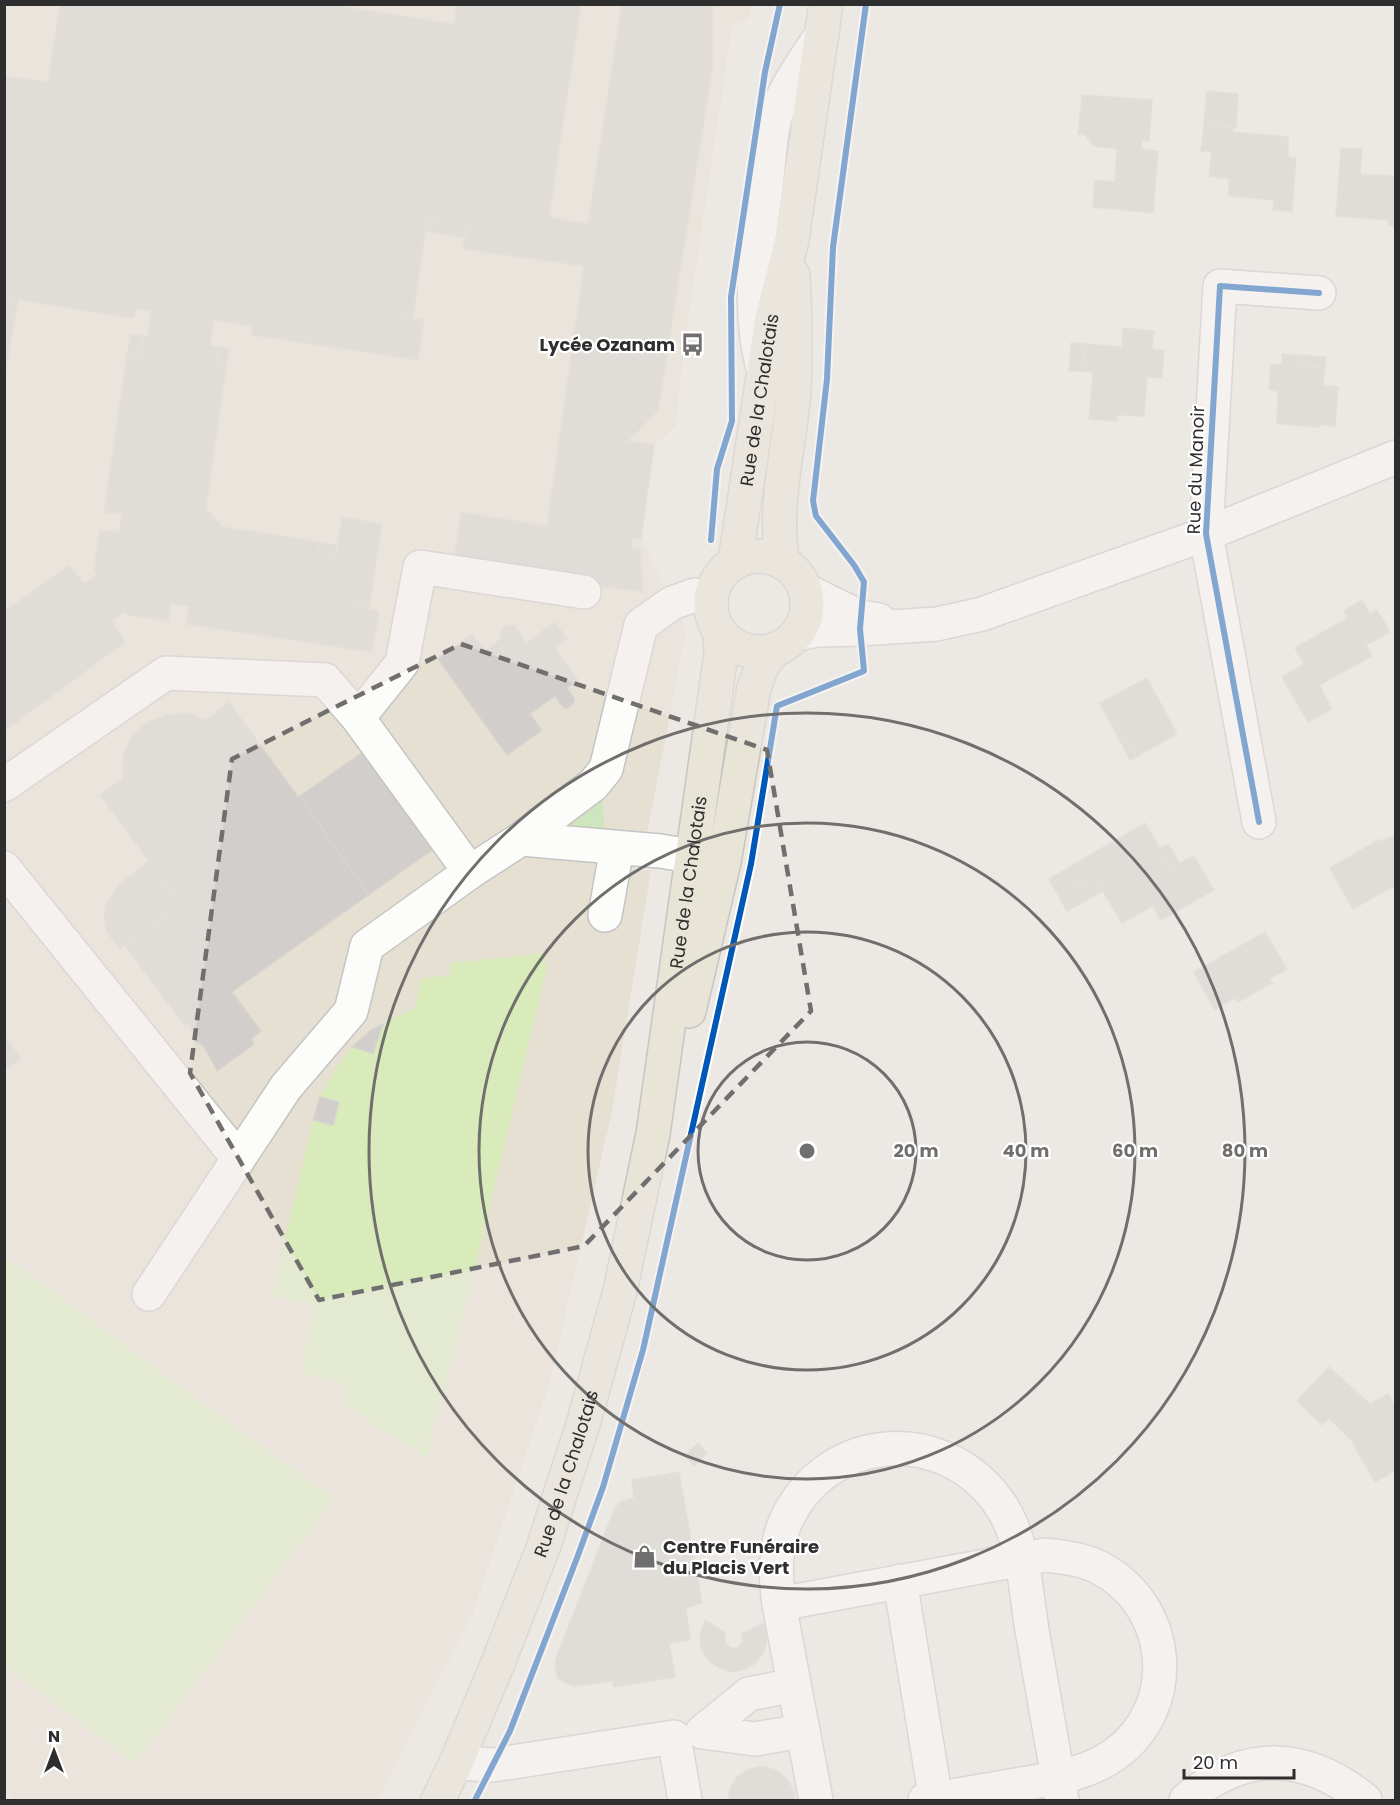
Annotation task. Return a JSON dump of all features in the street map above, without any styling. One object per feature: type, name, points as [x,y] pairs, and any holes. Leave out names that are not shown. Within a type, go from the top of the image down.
[{"type":"main road","name":"Rue de la Chalotais","points":[[735,562],[772,318],[792,240],[824,19]]},
{"type":"main road","name":"Rue de la Chalotais","points":[[783,563],[779,519],[794,390],[795,318],[792,240]]},
{"type":"main road","points":[[751,556],[768,557],[783,563],[797,575],[805,590],[807,605],[805,620],[785,642],[759,652],[744,650],[731,643],[720,633],[712,618],[711,601],[718,579],[735,562],[751,556]]},
{"type":"main road","name":"Rue de la Chalotais","points":[[438,1800],[456,1763],[543,1548],[584,1422],[620,1291],[653,1134],[721,654],[720,633]]},
{"type":"main road","name":"Rue de la Chalotais","points":[[653,1134],[688,1012],[724,862],[754,688],[762,666],[785,642]]},
{"type":"street","points":[[764,371],[757,345],[753,276],[775,119],[785,93],[824,19]]},
{"type":"street","name":"Rue du Manoir","points":[[1259,822],[1206,534],[1220,286],[1319,293]]},
{"type":"street","name":"Rue du Manoir","points":[[785,642],[817,630],[937,624],[982,614],[1206,534],[1395,457]]},
{"type":"street","points":[[358,718],[402,663],[420,567],[584,592]]},
{"type":"street","name":"Rue du Manoir","points":[[805,590],[860,617],[904,626]]},
{"type":"street","points":[[148,1294],[286,1087],[351,1011],[367,946],[470,872],[521,839],[593,785],[606,769],[641,625],[672,603],[695,595],[711,601]]},
{"type":"street","points":[[4,785],[166,673],[325,681],[358,718],[470,872]]},
{"type":"street","points":[[521,839],[660,851],[691,856]]},
{"type":"street","points":[[597,914],[605,847]]},
{"type":"street","points":[[4,868],[238,1158]]},
{"type":"street","points":[[816,1800],[779,1604],[776,1581],[777,1555],[786,1523],[795,1506],[819,1478],[834,1465],[868,1451],[904,1448],[945,1458],[961,1466],[999,1501],[1008,1518],[1020,1560],[1060,1789]]},
{"type":"street","points":[[779,1604],[900,1581],[1045,1555],[1072,1558],[1098,1566],[1118,1579],[1134,1593],[1146,1611],[1159,1649],[1160,1670],[1157,1693],[1149,1715],[1136,1735],[1114,1755],[1060,1789],[932,1800],[900,1581]]},
{"type":"street","points":[[688,1735],[749,1694],[794,1685]]},
{"type":"street","points":[[456,1763],[493,1765],[688,1735],[755,1739],[803,1731]]},
{"type":"street","points":[[685,1800],[688,1735]]},
{"type":"street","points":[[1186,1800],[1203,1785],[1227,1773],[1251,1765],[1279,1763],[1303,1766],[1330,1776],[1365,1800]]},
{"type":"highlighted area","points":[[461,644],[767,750],[811,1011],[584,1246],[319,1300],[190,1073],[232,759]]},
{"type":"shaded area","points":[[5,5],[751,5],[749,17],[732,26],[689,314],[675,427],[654,445],[641,539],[686,631],[647,833],[638,850],[635,871],[651,870],[612,1111],[550,1382],[473,1613],[377,1800],[16,1800],[5,1792]]},
{"type":"green space","points":[[602,796],[605,831],[554,831]]},
{"type":"green space","points":[[546,953],[544,964],[548,963],[427,1458],[345,1406],[348,1385],[301,1373],[314,1305],[272,1296],[313,1120],[333,1124],[339,1102],[320,1097],[334,1071],[352,1047],[373,1053],[383,1024],[415,1008],[421,979],[449,975],[452,963]]},
{"type":"green space","points":[[5,1257],[334,1499],[135,1764],[5,1666]]},
{"type":"building","points":[[60,4],[326,4],[454,24],[457,4],[581,4],[549,217],[588,224],[622,4],[712,4],[712,70],[658,411],[628,441],[654,445],[641,539],[632,538],[631,548],[640,549],[643,592],[453,565],[461,512],[547,526],[584,266],[463,249],[466,226],[427,219],[414,310],[405,309],[403,318],[424,320],[418,360],[252,335],[252,326],[214,320],[210,345],[219,347],[216,366],[226,368],[206,508],[223,527],[320,542],[319,551],[336,554],[342,517],[382,524],[370,603],[357,601],[356,607],[379,611],[372,652],[186,624],[189,606],[171,604],[168,621],[128,615],[124,612],[112,621],[125,642],[4,731],[4,612],[69,565],[84,584],[98,574],[94,569],[100,530],[119,533],[122,514],[104,512],[127,354],[140,356],[143,336],[148,337],[151,311],[136,308],[133,318],[6,298],[4,305],[4,76],[48,82]]},
{"type":"building","points":[[1207,91],[1238,94],[1236,128],[1204,125]]},
{"type":"building","points":[[1082,95],[1152,100],[1149,141],[1142,140],[1141,149],[1158,151],[1153,213],[1093,207],[1095,180],[1115,182],[1117,149],[1094,146],[1085,135],[1078,134]]},
{"type":"building","points":[[1204,125],[1234,128],[1233,132],[1288,137],[1288,157],[1296,158],[1292,211],[1273,210],[1274,200],[1229,196],[1229,179],[1209,176],[1212,151],[1201,151]]},
{"type":"building","points":[[1341,148],[1362,149],[1360,174],[1396,176],[1396,226],[1389,225],[1389,220],[1336,216]]},
{"type":"building","points":[[427,219],[466,226],[465,238],[425,231]]},
{"type":"building","points":[[6,298],[18,300],[15,317],[4,315]]},
{"type":"building","points":[[405,309],[414,310],[413,319],[403,318]]},
{"type":"building","points":[[4,315],[15,317],[4,382]]},
{"type":"building","points":[[1123,328],[1154,331],[1152,349],[1164,350],[1162,378],[1147,377],[1144,416],[1117,415],[1117,421],[1089,419],[1093,373],[1082,371],[1085,344],[1122,347]]},
{"type":"building","points":[[131,334],[143,336],[140,356],[127,354]]},
{"type":"building","points":[[1071,343],[1085,344],[1082,371],[1069,371]]},
{"type":"building","points":[[219,347],[229,349],[226,368],[216,366]]},
{"type":"building","points":[[1282,354],[1326,357],[1325,368],[1282,365]]},
{"type":"building","points":[[1271,364],[1325,368],[1323,385],[1338,387],[1335,426],[1319,424],[1319,427],[1315,427],[1277,423],[1278,391],[1269,390]]},
{"type":"building","points":[[320,542],[337,545],[336,554],[319,551]]},
{"type":"building","points":[[1362,600],[1370,614],[1377,610],[1390,632],[1366,645],[1372,656],[1319,685],[1332,709],[1308,722],[1282,677],[1304,664],[1295,648],[1348,618],[1344,610]]},
{"type":"building","points":[[357,601],[370,603],[368,609],[356,607]]},
{"type":"building","points":[[555,622],[567,639],[555,648],[578,680],[567,688],[574,702],[568,708],[564,708],[555,696],[530,714],[542,730],[507,755],[438,659],[472,634],[485,651],[502,638],[499,634],[506,625],[515,626],[526,643]]},
{"type":"building","points":[[1147,678],[1177,734],[1136,757],[1117,722],[1112,725],[1100,703]]},
{"type":"building","points":[[229,702],[298,797],[300,796],[368,895],[232,992],[261,1031],[251,1039],[254,1044],[217,1071],[203,1045],[192,1038],[193,1032],[188,1024],[184,1025],[125,946],[181,905],[100,795],[123,778],[123,757],[127,746],[132,736],[148,722],[167,715],[190,713],[205,721]]},
{"type":"building","points":[[1117,722],[1136,757],[1130,760],[1112,725]]},
{"type":"building","points":[[363,752],[432,850],[368,895],[300,796]]},
{"type":"building","points":[[1145,823],[1171,868],[1194,856],[1214,890],[1161,920],[1153,906],[1122,923],[1095,878],[1077,887],[1066,869]]},
{"type":"building","points":[[1396,834],[1396,885],[1353,909],[1330,868],[1380,839],[1381,842]]},
{"type":"building","points":[[1168,844],[1180,864],[1171,868],[1159,849]]},
{"type":"building","points":[[149,861],[181,905],[120,949],[106,931],[104,913],[106,904],[119,885]]},
{"type":"building","points":[[1066,869],[1077,887],[1095,878],[1103,891],[1067,911],[1049,879]]},
{"type":"building","points":[[1265,932],[1287,969],[1269,979],[1272,983],[1238,1002],[1234,998],[1215,1010],[1194,972]]},
{"type":"building","points":[[383,1024],[373,1053],[352,1047],[371,1030]]},
{"type":"building","points":[[4,1036],[21,1058],[4,1070]]},
{"type":"building","points":[[320,1097],[339,1102],[333,1125],[313,1120]]},
{"type":"building","points":[[1329,1367],[1370,1404],[1388,1394],[1396,1408],[1396,1470],[1375,1482],[1354,1446],[1355,1444],[1329,1418],[1322,1425],[1297,1401]]},
{"type":"building","points":[[698,1443],[707,1453],[694,1466],[684,1456]]},
{"type":"building","name":"Centre Funéraire du Placis Vert","points":[[679,1472],[702,1603],[686,1608],[690,1640],[669,1643],[675,1677],[614,1687],[612,1681],[575,1686],[565,1683],[557,1677],[555,1665],[557,1656],[614,1510],[620,1502],[634,1498],[632,1480]]},
{"type":"building","points":[[705,1620],[725,1633],[725,1643],[731,1648],[737,1648],[742,1643],[742,1634],[763,1623],[767,1636],[765,1650],[757,1662],[746,1669],[732,1672],[719,1668],[708,1660],[701,1648],[700,1634]]},
{"type":"building","points":[[763,1766],[776,1770],[787,1779],[794,1791],[794,1800],[728,1800],[730,1788],[737,1777],[749,1769]]},
{"type":"cycle path","points":[[711,540],[717,469],[732,421],[731,297],[765,72],[780,4]]},
{"type":"cycle path","points":[[475,1800],[510,1731],[577,1558],[603,1487],[643,1350],[751,864],[777,706],[864,671],[860,629],[864,582],[854,565],[816,516],[813,501],[827,379],[833,247],[866,4]]},
{"type":"cycle path","points":[[1259,822],[1206,534],[1220,286],[1319,293]]},
{"type":"place","name":"Lycée Ozanam","points":[[693,345]]},
{"type":"place","name":"Centre Funéraire du Placis Vert","points":[[645,1557]]}]
